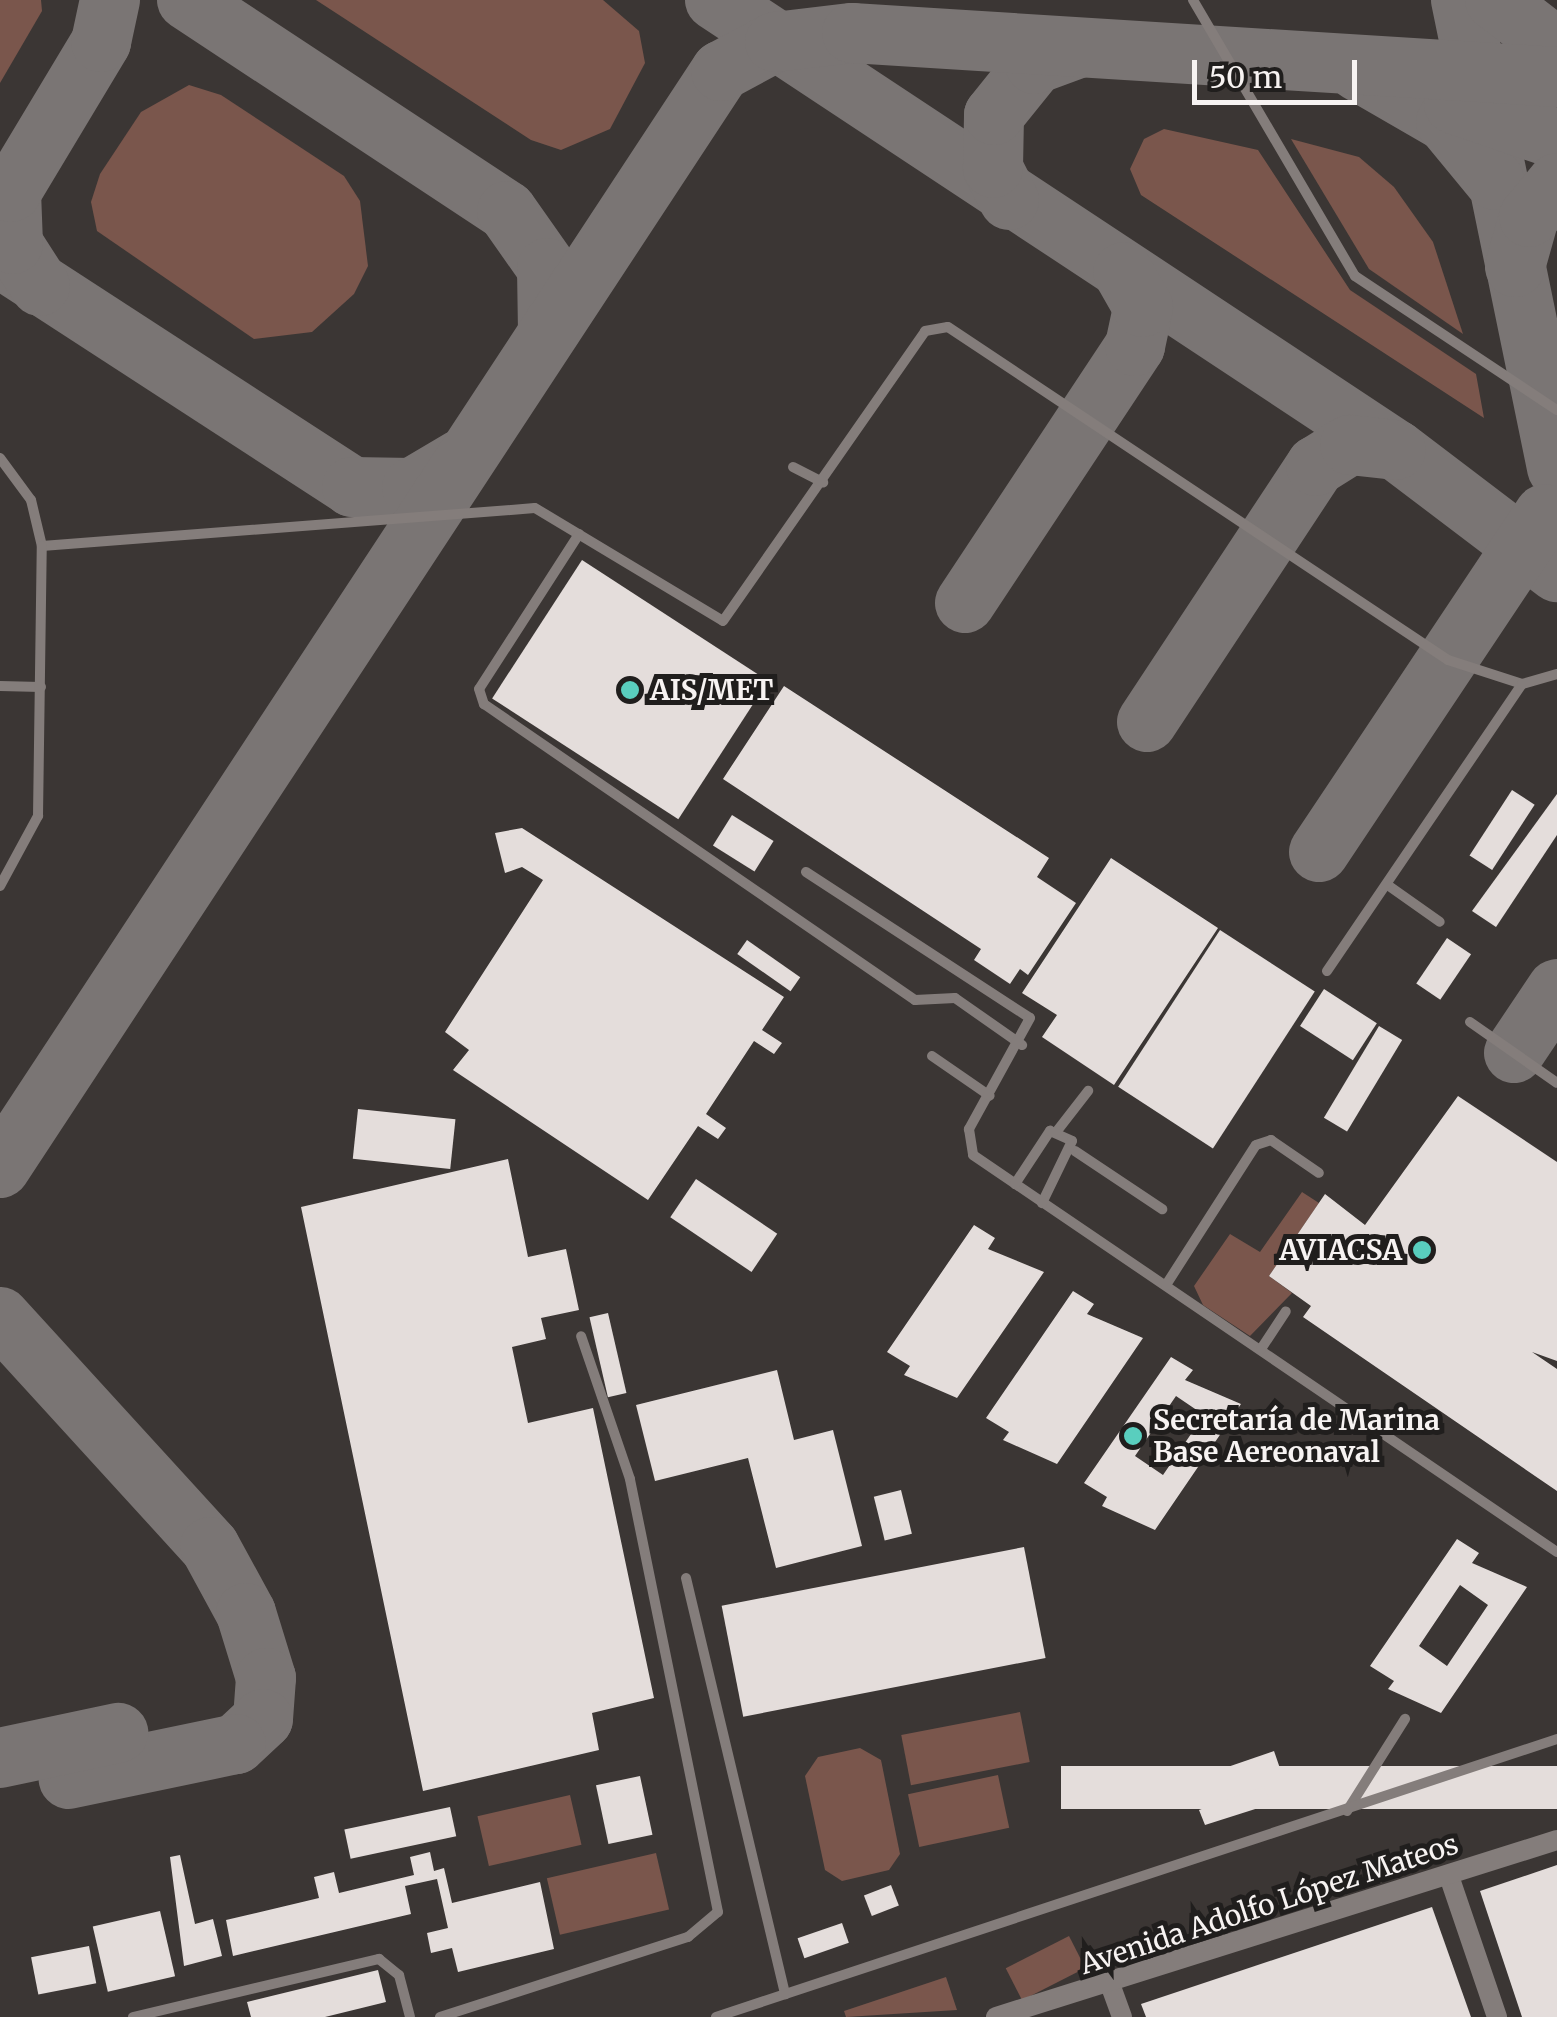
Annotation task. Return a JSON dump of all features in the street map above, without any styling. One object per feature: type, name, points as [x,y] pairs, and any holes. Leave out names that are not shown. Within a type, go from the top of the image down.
[{"type":"street","name":"Avenida Adolfo López Mateos","points":[[996,2017],[1557,1840]]},
{"type":"street","points":[[1449,1876],[1497,2017]]},
{"type":"street","points":[[1110,1984],[1122,2017]]},
{"type":"lane","points":[[1193,0],[1355,276],[1557,410]]},
{"type":"lane","points":[[42,546],[518,506],[579,534],[724,621],[925,331],[948,327],[1448,660],[1522,684],[1557,674]]},
{"type":"lane","points":[[0,458],[26,488],[42,546],[38,816],[0,886]]},
{"type":"lane","points":[[793,467],[823,482]]},
{"type":"lane","points":[[579,534],[479,689],[484,704],[915,1000],[955,998],[1022,1045]]},
{"type":"lane","points":[[1327,971],[1389,886],[1522,684]]},
{"type":"lane","points":[[0,686],[41,687]]},
{"type":"lane","points":[[806,872],[1030,1018],[1022,1045],[990,1096],[968,1143],[1015,1184],[1557,1552]]},
{"type":"lane","points":[[1389,886],[1440,922]]},
{"type":"lane","points":[[1470,1022],[1557,1083]]},
{"type":"lane","points":[[932,1056],[990,1096]]},
{"type":"lane","points":[[1015,1184],[1045,1136],[1058,1132],[1088,1091]]},
{"type":"lane","points":[[1058,1132],[1075,1151],[1162,1208]]},
{"type":"lane","points":[[1166,1286],[1256,1145],[1270,1140],[1319,1173]]},
{"type":"lane","points":[[1042,1202],[1075,1151]]},
{"type":"lane","points":[[1261,1349],[1286,1311]]},
{"type":"lane","points":[[440,2017],[688,1937],[718,1912],[630,1479],[582,1336]]},
{"type":"lane","points":[[686,1578],[785,1994]]},
{"type":"lane","points":[[1346,1812],[1405,1719]]},
{"type":"lane","points":[[716,2017],[1346,1812],[1557,1739]]},
{"type":"lane","points":[[133,2017],[380,1959],[399,1975],[410,2017]]},
{"type":"shaded area","points":[[0,0],[41,0],[42,11],[0,83]]},
{"type":"shaded area","points":[[316,0],[603,0],[639,31],[645,63],[610,129],[561,150],[531,140]]},
{"type":"shaded area","points":[[189,85],[221,95],[344,176],[360,201],[368,266],[354,294],[312,332],[254,339],[97,231],[91,202],[100,174],[141,112]]},
{"type":"shaded area","points":[[1164,129],[1258,150],[1350,290],[1476,374],[1484,418],[1141,195],[1130,169],[1144,139]]},
{"type":"shaded area","points":[[1291,139],[1359,157],[1394,187],[1433,242],[1463,334],[1369,269]]},
{"type":"shaded area","points":[[1302,1192],[1319,1203],[1269,1276],[1292,1293],[1250,1336],[1203,1305],[1194,1286],[1230,1234],[1260,1252]]},
{"type":"shaded area","points":[[1020,1712],[1030,1762],[911,1785],[901,1735]]},
{"type":"shaded area","points":[[860,1748],[881,1760],[900,1854],[889,1870],[842,1881],[825,1870],[805,1776],[818,1757]]},
{"type":"shaded area","points":[[998,1775],[1009,1828],[919,1847],[908,1794]]},
{"type":"shaded area","points":[[570,1795],[581,1845],[489,1866],[477,1816]]},
{"type":"shaded area","points":[[656,1853],[669,1910],[560,1935],[547,1878]]},
{"type":"shaded area","points":[[1069,1936],[1085,1968],[1022,2000],[1006,1968]]},
{"type":"shaded area","points":[[946,1977],[957,2010],[846,2017],[844,2011]]},
{"type":"building","name":"AIS/MET","points":[[582,560],[768,681],[678,819],[492,698]]},
{"type":"building","points":[[784,686],[1049,858],[1037,877],[1076,903],[1028,975],[1020,969],[1010,984],[974,960],[981,949],[723,779]]},
{"type":"building","points":[[1512,790],[1535,805],[1492,870],[1470,855]]},
{"type":"building","points":[[1557,794],[1557,835],[1496,927],[1472,911]]},
{"type":"building","points":[[732,815],[774,841],[754,871],[713,846]]},
{"type":"building","points":[[522,828],[784,997],[762,1030],[782,1043],[774,1054],[754,1041],[706,1114],[726,1128],[718,1139],[698,1126],[648,1200],[453,1070],[469,1050],[445,1032],[543,880],[522,867],[505,873],[495,833]]},
{"type":"building","points":[[1111,858],[1218,928],[1114,1085],[1042,1037],[1057,1015],[1022,993]]},
{"type":"building","points":[[1220,930],[1315,992],[1213,1148],[1118,1087]]},
{"type":"building","points":[[1447,938],[1471,954],[1440,1000],[1416,984]]},
{"type":"building","points":[[747,940],[800,977],[790,991],[737,954]]},
{"type":"building","points":[[1324,989],[1377,1023],[1353,1060],[1300,1026]]},
{"type":"building","points":[[1379,1026],[1402,1040],[1347,1132],[1324,1118]]},
{"type":"building","name":"AVIACSA","points":[[1458,1096],[1557,1162],[1557,1361],[1532,1352],[1557,1369],[1557,1491],[1303,1317],[1311,1306],[1269,1276],[1325,1194],[1365,1225]]},
{"type":"building","points":[[358,1109],[455,1119],[450,1169],[353,1159]]},
{"type":"building","points":[[508,1159],[528,1257],[566,1249],[579,1310],[541,1318],[546,1339],[512,1347],[528,1423],[593,1408],[654,1698],[592,1713],[599,1750],[423,1791],[301,1207]]},
{"type":"building","points":[[696,1179],[777,1234],[752,1272],[670,1217]]},
{"type":"building","points":[[974,1225],[995,1238],[988,1249],[1044,1272],[957,1398],[904,1375],[910,1366],[887,1352]]},
{"type":"building","points":[[1073,1291],[1094,1304],[1087,1314],[1143,1338],[1057,1464],[1003,1440],[1009,1432],[986,1418]]},
{"type":"building","points":[[608,1313],[626,1393],[608,1397],[589,1317]]},
{"type":"building","name":"Secretaría de Marina Base Aereonaval","points":[[1171,1357],[1193,1370],[1185,1380],[1241,1404],[1155,1530],[1102,1506],[1107,1497],[1084,1483]],"holes":[[[1176,1396],[1204,1415],[1163,1475],[1135,1456]]]},
{"type":"building","points":[[777,1370],[794,1440],[833,1430],[862,1546],[776,1568],[748,1458],[655,1481],[636,1405]]},
{"type":"building","points":[[901,1490],[912,1534],[885,1540],[874,1497]]},
{"type":"building","points":[[1457,1539],[1479,1553],[1472,1563],[1527,1587],[1441,1713],[1388,1689],[1394,1681],[1370,1666]],"holes":[[[1460,1585],[1488,1605],[1447,1666],[1419,1646]]]},
{"type":"building","points":[[1024,1547],[1046,1658],[743,1717],[722,1606]]},
{"type":"building","points":[[1274,1751],[1280,1768],[1194,1798],[1188,1781]]},
{"type":"building","points":[[1061,1766],[1557,1766],[1557,1809],[1061,1809]]},
{"type":"building","points":[[640,1776],[652,1835],[608,1844],[596,1785]]},
{"type":"building","points":[[1264,1786],[1271,1804],[1205,1825],[1199,1810]]},
{"type":"building","points":[[450,1807],[456,1836],[351,1859],[344,1829]]},
{"type":"building","points":[[430,1852],[434,1871],[444,1868],[452,1903],[540,1882],[554,1949],[458,1972],[452,1948],[431,1953],[427,1933],[448,1928],[437,1879],[405,1886],[411,1914],[233,1956],[226,1920],[319,1898],[314,1877],[334,1872],[339,1893],[414,1875],[410,1857]]},
{"type":"building","points":[[180,1855],[195,1924],[213,1919],[222,1956],[184,1966],[170,1857]]},
{"type":"building","points":[[1557,1865],[1557,2017],[1522,2017],[1480,1891]]},
{"type":"building","points":[[891,1885],[899,1906],[872,1916],[864,1895]]},
{"type":"building","points":[[1432,1907],[1471,2017],[1146,2017],[1141,2004]]},
{"type":"building","points":[[160,1911],[175,1976],[108,1992],[93,1927]]},
{"type":"building","points":[[842,1923],[849,1943],[804,1958],[798,1938]]},
{"type":"building","points":[[89,1946],[96,1983],[38,1995],[31,1957]]},
{"type":"building","points":[[378,1970],[386,2002],[325,2017],[251,2017],[247,2002]]},
{"type":"taxiway","points":[[40,286],[13,244],[11,192],[101,42],[110,0]]},
{"type":"taxiway","points":[[187,0],[507,211],[547,268],[548,329]]},
{"type":"taxiway","points":[[715,0],[1396,450],[1557,572]]},
{"type":"taxiway","points":[[1461,0],[1557,468]]},
{"type":"taxiway","points":[[1495,0],[1557,48]]},
{"type":"taxiway","points":[[0,1168],[721,71],[775,42],[852,33],[1557,77]]},
{"type":"taxiway","points":[[1009,200],[993,168],[994,115],[1035,64],[1076,49]]},
{"type":"taxiway","points":[[1358,71],[1446,122],[1494,180]]},
{"type":"taxiway","points":[[1454,104],[1557,139]]},
{"type":"taxiway","points":[[1515,267],[1529,217],[1557,183]]},
{"type":"taxiway","points":[[0,258],[352,487],[412,488],[461,459]]},
{"type":"taxiway","points":[[965,603],[1135,346],[1143,307],[1123,272]]},
{"type":"taxiway","points":[[1147,722],[1316,466],[1350,445],[1396,450]]},
{"type":"taxiway","points":[[1319,852],[1544,514]]},
{"type":"taxiway","points":[[1514,1053],[1557,989]]},
{"type":"taxiway","points":[[0,1317],[210,1547],[246,1613],[266,1678],[263,1719],[236,1744],[69,1779]]},
{"type":"taxiway","points":[[0,1758],[118,1733]]},
{"type":"place","name":"AIS/MET","points":[[630,690]]},
{"type":"place","name":"AVIACSA","points":[[1422,1250]]},
{"type":"place","name":"Secretaría de Marina Base Aereonaval","points":[[1133,1436]]}]
